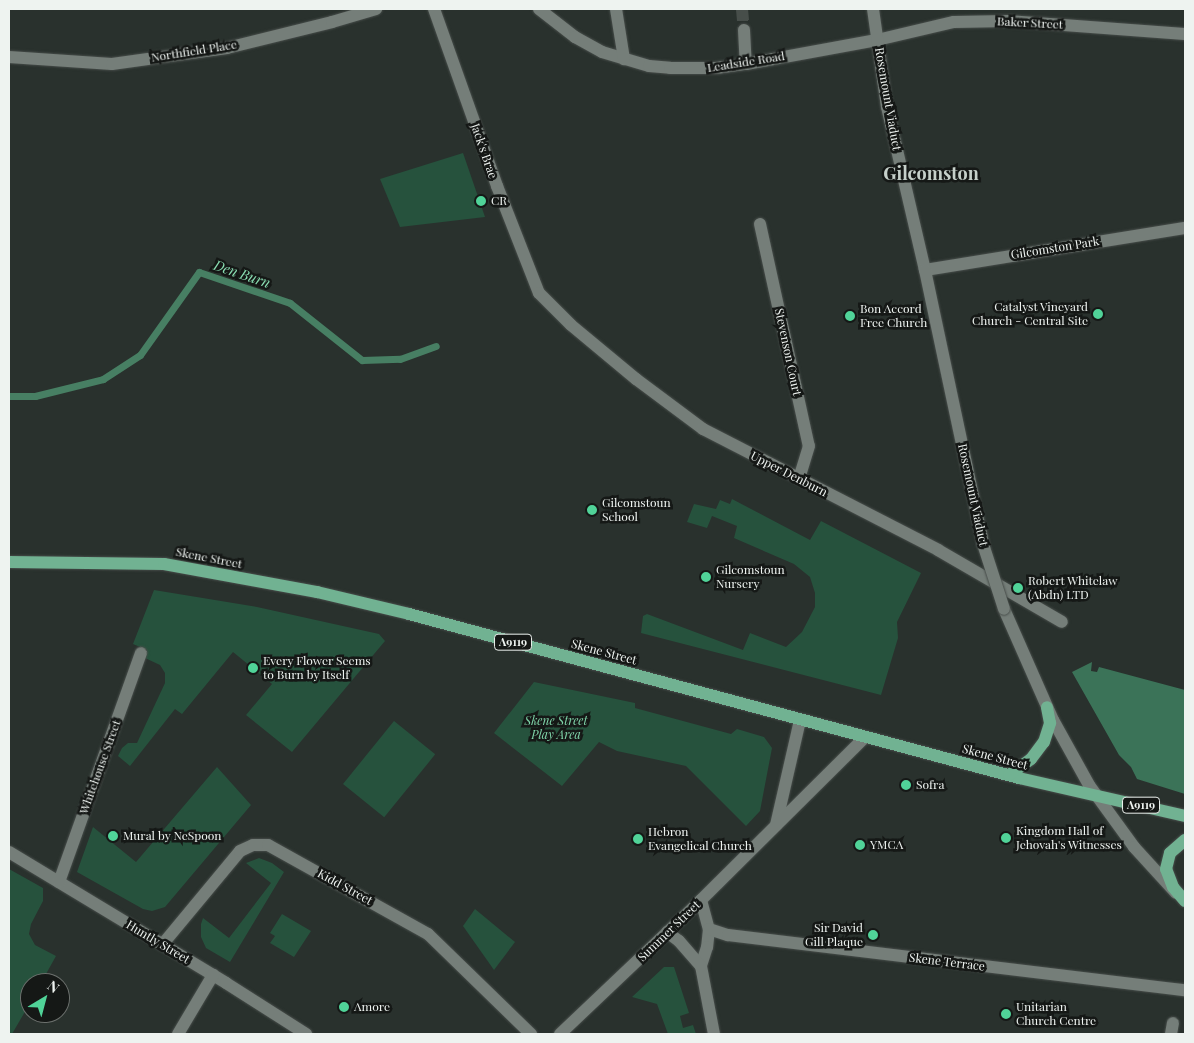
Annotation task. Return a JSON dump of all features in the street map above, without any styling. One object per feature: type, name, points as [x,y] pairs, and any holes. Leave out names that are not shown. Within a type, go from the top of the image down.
[{"type":"main road","name":"Skene Street","points":[[9,562],[164,564],[317,592],[409,614],[1009,775],[1185,816]]},
{"type":"main road","points":[[1009,775],[1026,764],[1042,746],[1049,728],[1047,708]]},
{"type":"main road","points":[[1185,840],[1170,853],[1166,868],[1173,887],[1185,901]]},
{"type":"street","name":"Northfield Place","points":[[9,58],[122,62],[227,48],[376,9]]},
{"type":"street","name":"Jack's Brae","points":[[434,9],[497,186],[539,293]]},
{"type":"street","name":"Leadside Road","points":[[539,9],[575,37],[602,52],[649,66],[670,68],[716,68],[746,64],[878,40]]},
{"type":"street","points":[[616,9],[624,59]]},
{"type":"street","name":"Rosemount Viaduct","points":[[873,9],[887,107],[925,270],[983,544],[1004,609],[1047,708],[1070,753],[1096,795],[1145,860],[1185,901]]},
{"type":"street","name":"Baker Street","points":[[878,40],[936,25],[962,22],[1008,21],[1185,34]]},
{"type":"street","points":[[744,30],[746,64]]},
{"type":"street","name":"Stevenson Court","points":[[760,224],[809,446],[799,479]]},
{"type":"street","name":"Gilcomston Park","points":[[925,270],[1185,228]]},
{"type":"street","name":"Upper Denburn","points":[[539,293],[570,325],[636,379],[704,430],[938,550],[1062,622]]},
{"type":"street","name":"Whitehouse Street","points":[[59,882],[141,653]]},
{"type":"street","points":[[776,825],[800,720]]},
{"type":"street","name":"Summer Street","points":[[560,1034],[701,900],[865,737]]},
{"type":"street","name":"Kidd Street","points":[[162,945],[240,851],[253,845],[268,845],[428,934],[531,1034]]},
{"type":"street","name":"Huntly Street","points":[[9,852],[213,975],[306,1034]]},
{"type":"street","points":[[701,900],[709,929],[707,947],[701,966],[714,1034]]},
{"type":"street","name":"Skene Terrace","points":[[709,929],[737,936],[1185,990]]},
{"type":"street","points":[[667,932],[680,941],[701,966]]},
{"type":"street","points":[[178,1034],[213,975]]},
{"type":"green space","points":[[463,153],[485,217],[400,227],[380,179]]},
{"type":"green space","points":[[732,499],[810,540],[821,521],[921,573],[897,622],[898,638],[881,695],[641,633],[643,616],[647,614],[743,650],[750,633],[786,647],[802,632],[815,607],[815,593],[810,577],[794,564],[734,538],[737,526],[712,516],[707,528],[687,522],[694,504],[716,509],[720,500],[730,504]]},
{"type":"green space","points":[[154,590],[257,607],[379,634],[385,641],[292,752],[246,715],[272,684],[233,652],[182,714],[175,709],[130,766],[118,756],[122,748],[128,743],[137,743],[165,683],[165,673],[160,665],[145,658],[147,650],[133,644]]},
{"type":"green space","points":[[1092,662],[1091,671],[1097,672],[1099,667],[1185,690],[1185,794],[1137,779],[1131,767],[1119,755],[1072,672]]},
{"type":"green space","name":"Skene Street Play Area","points":[[534,682],[635,703],[635,708],[731,734],[737,729],[764,737],[772,748],[760,811],[746,826],[686,766],[617,751],[599,742],[562,786],[494,733]]},
{"type":"green space","points":[[394,721],[435,754],[384,817],[343,784]]},
{"type":"green space","points":[[217,767],[251,805],[165,907],[152,911],[143,909],[77,872],[93,827],[136,862]]},
{"type":"green space","points":[[259,858],[272,863],[284,872],[230,962],[206,948],[201,937],[201,924],[203,918],[229,938],[271,883],[246,863]]},
{"type":"green space","points":[[9,869],[43,888],[43,901],[31,924],[29,934],[35,945],[56,956],[47,973],[20,973],[20,1020],[12,1034],[9,1034]]},
{"type":"green space","points":[[475,909],[515,942],[494,970],[463,926]]},
{"type":"green space","points":[[282,914],[311,931],[294,957],[270,943],[275,936],[270,933]]},
{"type":"green space","points":[[664,967],[674,967],[689,1013],[680,1016],[683,1028],[693,1025],[696,1034],[668,1034],[657,1004],[632,997]]},
{"type":"waterway","name":"Den Burn","points":[[9,396],[35,396],[103,379],[140,355],[199,272],[290,303],[362,360],[400,359],[436,346]]},
{"type":"tunnel","points":[[742,9],[744,30]]},
{"type":"place","name":"CR","points":[[481,201]]},
{"type":"place","name":"Catalyst Vineyard Church - Central Site","points":[[1098,314]]},
{"type":"place","name":"Bon Accord Free Church","points":[[850,316]]},
{"type":"place","name":"Gilcomstoun School","points":[[592,510]]},
{"type":"place","name":"Gilcomstoun Nursery","points":[[706,577]]},
{"type":"place","name":"Robert Whitelaw (Abdn) LTD","points":[[1018,588]]},
{"type":"place","name":"Every Flower Seems to Burn by Itself","points":[[253,668]]},
{"type":"place","name":"Sofra","points":[[906,785]]},
{"type":"place","name":"Mural by NeSpoon","points":[[113,836]]},
{"type":"place","name":"Kingdom Hall of Jehovah's Witnesses","points":[[1006,838]]},
{"type":"place","name":"Hebron Evangelical Church","points":[[638,839]]},
{"type":"place","name":"YMCA","points":[[860,845]]},
{"type":"place","name":"Sir David Gill Plaque","points":[[873,935]]},
{"type":"place","name":"Amore","points":[[344,1007]]},
{"type":"place","name":"Unitarian Church Centre","points":[[1006,1014]]},
{"type":"district","name":"Gilcomston","points":[[931,173]]}]
